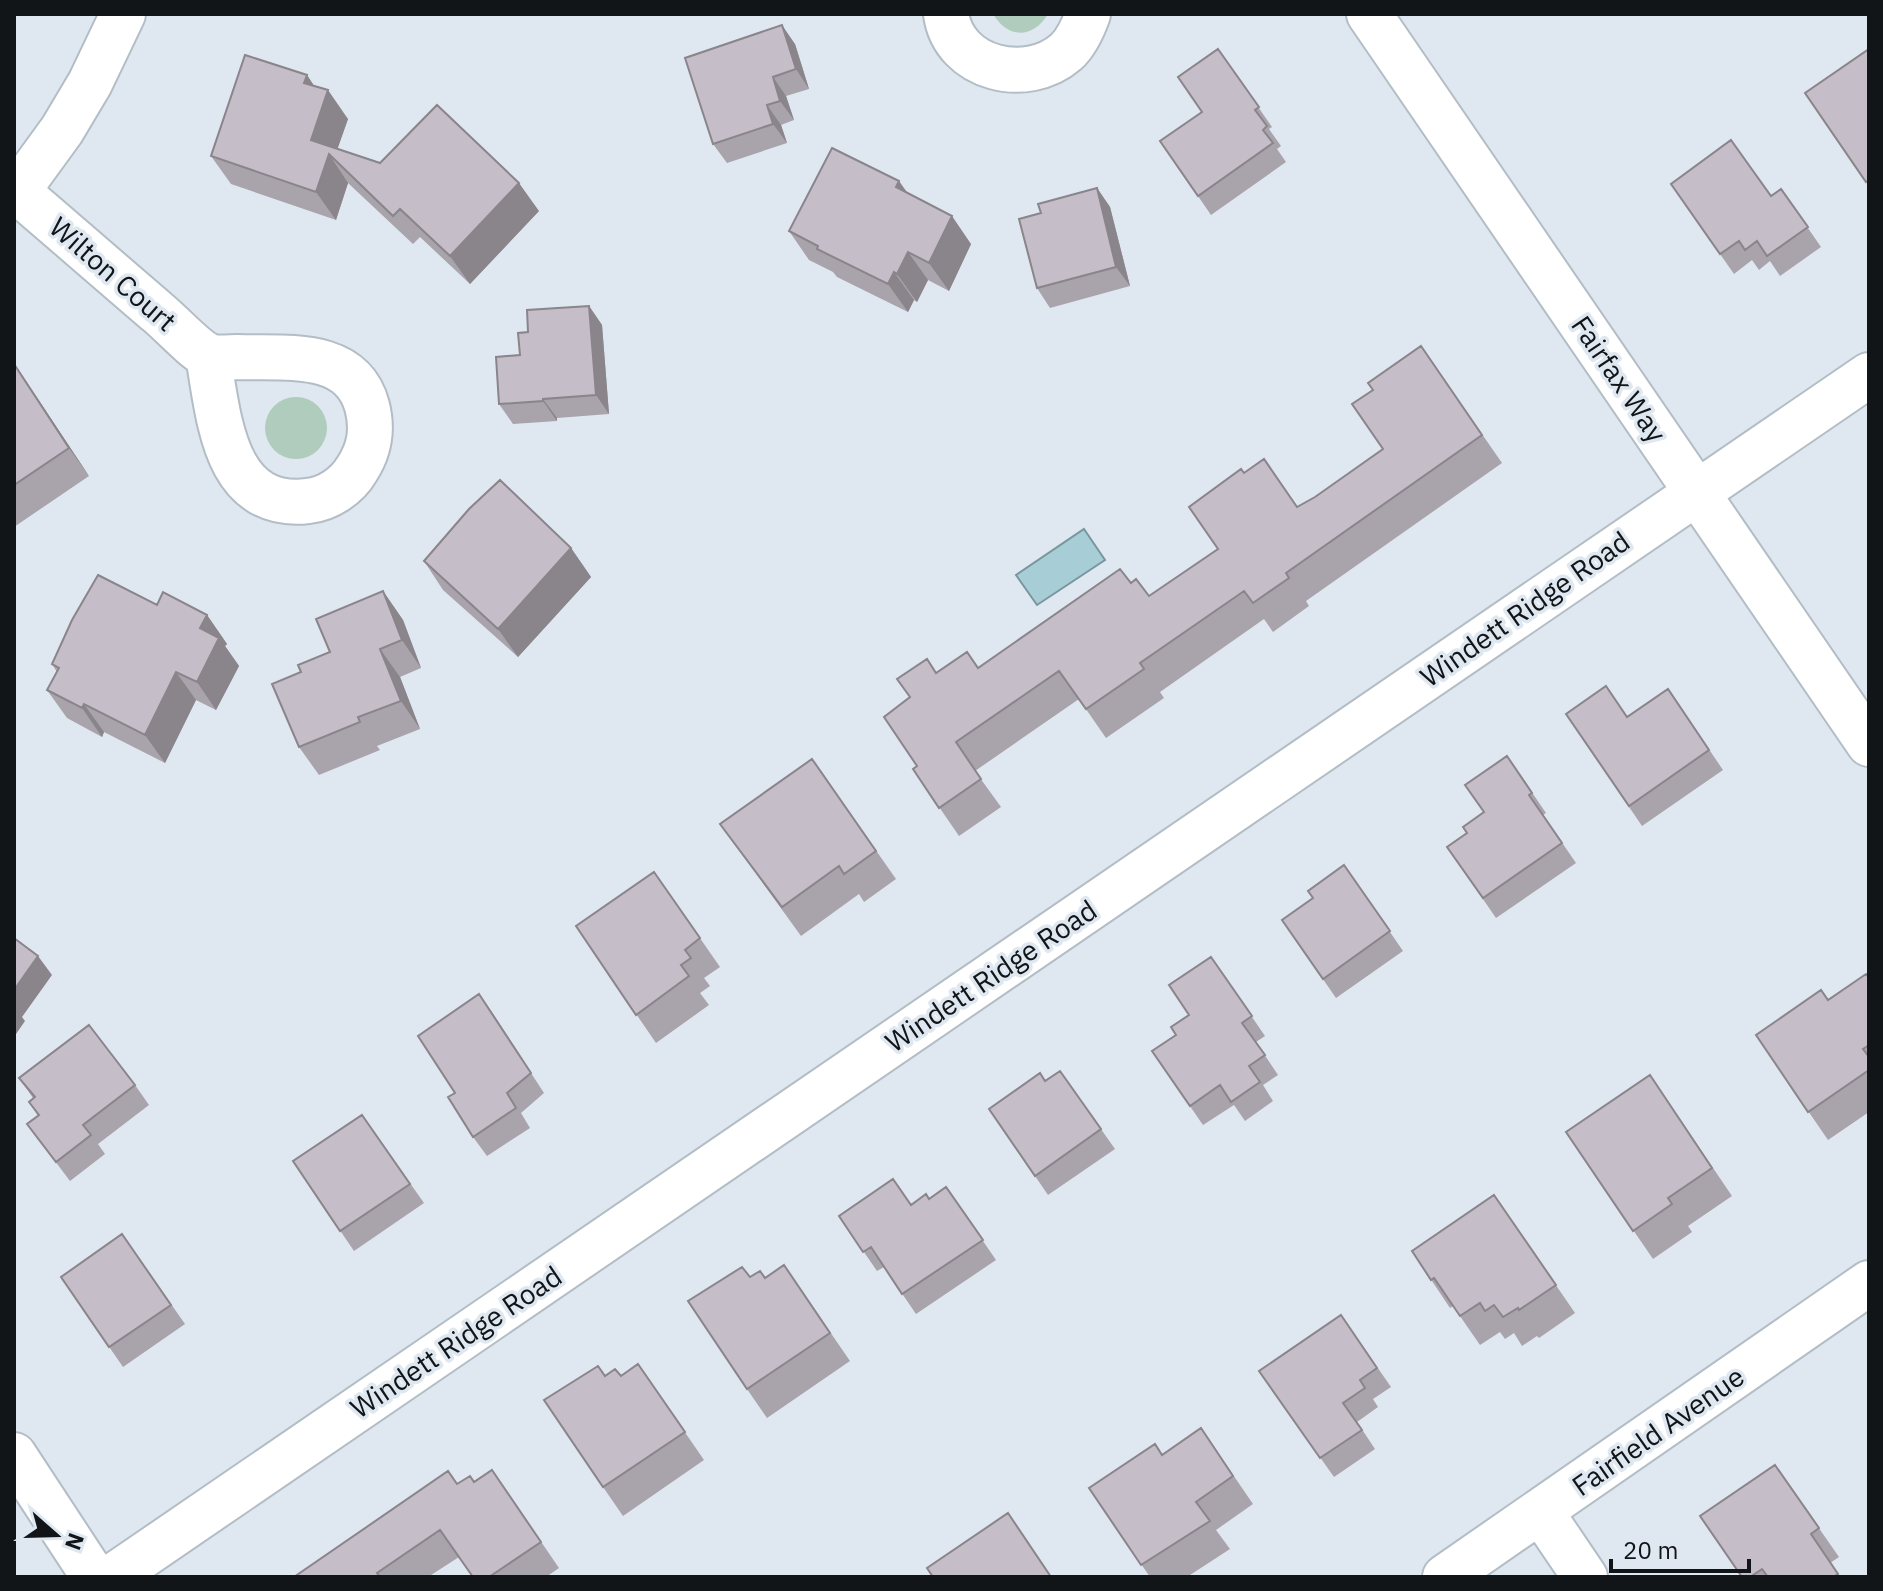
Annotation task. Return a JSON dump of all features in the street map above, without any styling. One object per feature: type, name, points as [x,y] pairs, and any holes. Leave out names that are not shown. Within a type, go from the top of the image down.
[{"type":"street","points":[[16,194],[62,130],[90,83],[123,14]]},
{"type":"street","points":[[946,14],[957,40],[971,56],[989,66],[1009,71],[1030,70],[1050,63],[1067,51],[1080,35],[1088,14]]},
{"type":"street","name":"Fairfax Way","points":[[1369,14],[1869,744]]},
{"type":"street","name":"Wilton Court","points":[[16,194],[208,356]]},
{"type":"street","name":"Windett Ridge Road","points":[[112,1577],[1869,375]]},
{"type":"street","name":"Fairfield Avenue","points":[[1445,1577],[1869,1283]]},
{"type":"street","points":[[14,1455],[94,1577]]},
{"type":"street","points":[[1541,1512],[1585,1577]]},
{"type":"green space","points":[[993,14],[1048,14],[1035,28],[1020,33],[1006,28]]},
{"type":"green space","points":[[296,397],[318,406],[327,428],[318,450],[296,459],[274,450],[265,428],[274,406]]},
{"type":"water","points":[[1084,529],[1105,560],[1037,605],[1016,575]]},
{"type":"building","points":[[782,25],[796,69],[773,77],[780,101],[767,105],[773,124],[713,144],[685,58]]},
{"type":"building","points":[[1218,49],[1259,107],[1255,110],[1267,126],[1263,130],[1273,143],[1198,196],[1160,141],[1202,112],[1178,77]]},
{"type":"building","points":[[1869,49],[1869,180],[1866,182],[1805,93]]},
{"type":"building","points":[[245,55],[307,75],[304,83],[328,90],[311,140],[380,163],[437,105],[519,183],[450,256],[400,209],[393,216],[329,154],[316,192],[211,156]]},
{"type":"building","points":[[1731,140],[1771,196],[1781,189],[1808,227],[1767,256],[1757,241],[1745,250],[1739,241],[1720,254],[1671,184]]},
{"type":"building","points":[[832,148],[899,181],[896,187],[952,216],[929,263],[908,252],[888,284],[817,249],[818,246],[789,231]]},
{"type":"building","points":[[1097,188],[1116,267],[1037,288],[1019,219],[1041,213],[1038,204]]},
{"type":"building","points":[[589,306],[596,395],[499,404],[496,357],[520,355],[518,333],[528,332],[527,310]]},
{"type":"building","points":[[1421,346],[1482,435],[1286,573],[1289,578],[1253,603],[1244,591],[1140,663],[1144,669],[1086,709],[1059,671],[956,742],[981,779],[939,808],[913,769],[917,766],[884,717],[910,697],[897,679],[927,659],[936,673],[967,652],[978,668],[1120,569],[1131,583],[1136,579],[1149,596],[1218,549],[1189,507],[1241,469],[1244,473],[1264,459],[1297,507],[1315,497],[1383,449],[1352,404],[1373,390],[1368,383]]},
{"type":"building","points":[[14,364],[69,448],[14,485]]},
{"type":"building","points":[[500,480],[571,548],[498,629],[424,561],[469,509]]},
{"type":"building","points":[[98,575],[157,605],[163,592],[207,615],[200,628],[219,638],[197,682],[176,672],[145,735],[84,704],[82,708],[47,690],[59,668],[52,664],[72,620]]},
{"type":"building","points":[[383,591],[402,640],[380,649],[401,701],[358,717],[360,722],[299,747],[272,684],[301,672],[298,665],[330,652],[316,619]]},
{"type":"building","points":[[1606,686],[1627,717],[1668,689],[1709,750],[1629,806],[1566,714]]},
{"type":"building","points":[[1507,756],[1562,843],[1483,898],[1447,847],[1467,833],[1463,827],[1484,812],[1465,785]]},
{"type":"building","points":[[812,759],[876,851],[844,874],[839,866],[782,907],[720,824]]},
{"type":"building","points":[[1344,865],[1390,931],[1323,979],[1282,920],[1313,898],[1308,891]]},
{"type":"building","points":[[654,872],[700,938],[685,950],[691,958],[681,965],[689,976],[636,1015],[576,926]]},
{"type":"building","points":[[14,938],[38,956],[14,990]]},
{"type":"building","points":[[1211,957],[1252,1016],[1242,1023],[1265,1055],[1249,1066],[1260,1082],[1231,1102],[1220,1085],[1190,1106],[1152,1051],[1176,1035],[1171,1027],[1189,1015],[1169,985]]},
{"type":"building","points":[[1866,974],[1869,978],[1869,1045],[1863,1049],[1869,1057],[1869,1070],[1808,1112],[1756,1035],[1821,990],[1828,1000]]},
{"type":"building","points":[[479,994],[531,1073],[507,1093],[516,1108],[473,1137],[448,1097],[455,1093],[418,1036]]},
{"type":"building","points":[[89,1025],[135,1085],[83,1125],[91,1135],[56,1162],[27,1124],[39,1115],[29,1102],[35,1097],[19,1078]]},
{"type":"building","points":[[1060,1071],[1101,1129],[1035,1176],[989,1109],[1040,1073],[1045,1081]]},
{"type":"building","points":[[1650,1075],[1712,1168],[1668,1198],[1672,1204],[1633,1231],[1566,1132]]},
{"type":"building","points":[[362,1115],[410,1184],[340,1231],[293,1161]]},
{"type":"building","points":[[893,1179],[911,1205],[926,1194],[929,1199],[946,1187],[983,1240],[902,1294],[871,1247],[863,1252],[839,1216]]},
{"type":"building","points":[[1494,1195],[1556,1285],[1503,1317],[1494,1305],[1485,1311],[1480,1303],[1460,1316],[1412,1251]]},
{"type":"building","points":[[122,1234],[171,1305],[109,1347],[61,1277]]},
{"type":"building","points":[[784,1265],[830,1333],[747,1389],[688,1301],[742,1267],[750,1277],[760,1271],[765,1278]]},
{"type":"building","points":[[1341,1315],[1377,1368],[1360,1380],[1365,1388],[1343,1403],[1362,1430],[1320,1458],[1259,1371]]},
{"type":"building","points":[[638,1364],[685,1432],[603,1487],[544,1400],[598,1366],[605,1376],[615,1369],[621,1376]]},
{"type":"building","points":[[1201,1428],[1233,1476],[1196,1502],[1210,1521],[1141,1565],[1089,1488],[1155,1444],[1162,1455]]},
{"type":"building","points":[[1775,1465],[1819,1528],[1811,1534],[1838,1574],[1833,1577],[1768,1577],[1762,1569],[1750,1577],[1742,1577],[1700,1516]]},
{"type":"building","points":[[492,1470],[541,1542],[489,1577],[473,1577],[440,1530],[377,1573],[380,1577],[294,1577],[448,1471],[457,1484],[470,1476],[474,1482]]},
{"type":"building","points":[[1008,1513],[1051,1577],[933,1577],[927,1568]]}]
